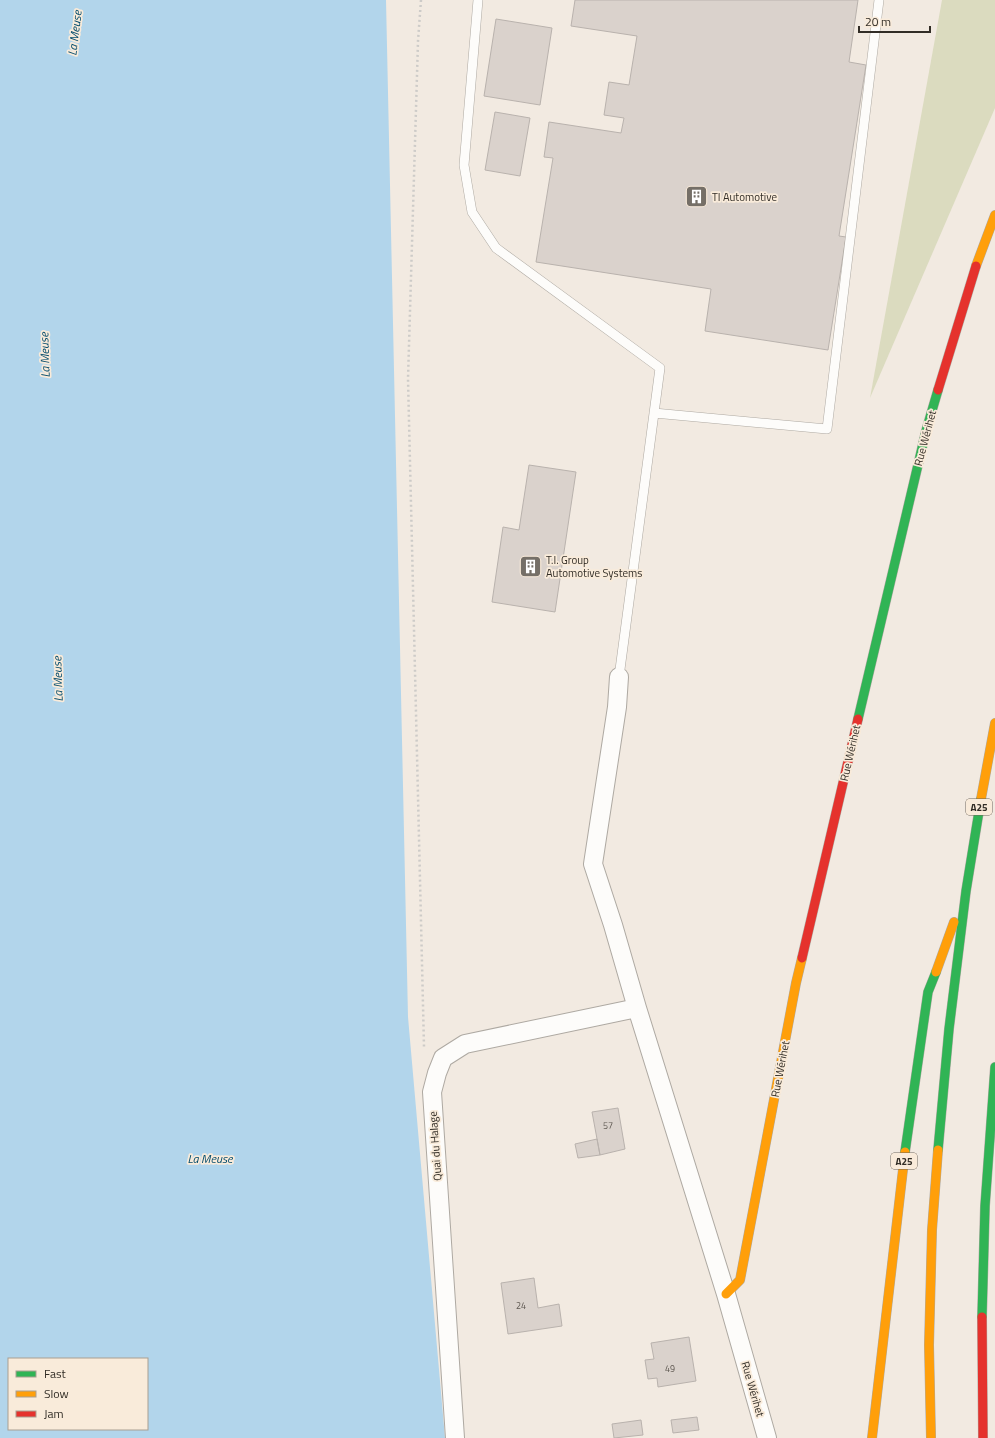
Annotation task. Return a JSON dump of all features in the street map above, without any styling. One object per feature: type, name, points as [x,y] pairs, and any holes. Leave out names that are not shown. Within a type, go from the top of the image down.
[{"type":"main road","name":"Rue Wérihet","points":[[726,1294],[740,1280],[796,983],[926,431],[970,284],[995,215]]},
{"type":"main road","name":"A25","points":[[931,1438],[929,1345],[932,1230],[938,1130],[966,891],[995,723]]},
{"type":"main road","name":"A25","points":[[872,1438],[903,1170],[928,992],[966,891]]},
{"type":"main road","points":[[983,1438],[983,1287],[991,1112],[995,1068]]},
{"type":"street","name":"Rue Wérihet","points":[[619,677],[617,706],[593,864],[726,1294],[766,1438]]},
{"type":"street","name":"Quai du Halage","points":[[455,1438],[432,1092],[443,1058],[465,1044],[637,1008]]},
{"type":"lane","points":[[478,0],[464,165],[472,212],[496,248],[660,368],[619,677]]},
{"type":"lane","points":[[654,413],[827,429],[879,0]]},
{"type":"path","points":[[421,0],[418,41],[408,379],[424,1053],[437,1073]]},
{"type":"green space","points":[[942,0],[995,0],[995,108],[870,398]]},
{"type":"water","name":"La Meuse","points":[[0,0],[386,0],[408,1017],[445,1438],[0,1438]]},
{"type":"building","name":"TI Automotive","points":[[575,0],[858,0],[849,62],[866,65],[839,236],[846,237],[828,350],[705,331],[711,289],[536,262],[553,158],[544,157],[549,122],[621,133],[624,118],[604,115],[609,82],[629,85],[637,36],[571,26]]},
{"type":"building","points":[[496,19],[552,28],[540,105],[484,96]]},
{"type":"building","points":[[495,112],[530,118],[520,176],[485,170]]},
{"type":"building","name":"T.I. Group Automotive Systems","points":[[529,465],[576,472],[555,612],[492,602],[503,527],[519,530]]},
{"type":"building","points":[[618,1108],[625,1149],[600,1155],[592,1112]]},
{"type":"building","points":[[597,1139],[600,1155],[578,1158],[575,1144]]},
{"type":"building","points":[[534,1278],[538,1308],[559,1304],[562,1326],[508,1334],[501,1283]]},
{"type":"building","points":[[689,1337],[696,1381],[658,1387],[657,1378],[648,1379],[645,1360],[654,1359],[651,1343]]},
{"type":"building","points":[[697,1417],[699,1430],[673,1433],[671,1420]]},
{"type":"building","points":[[641,1420],[643,1435],[614,1438],[612,1424]]},
{"type":"traffic: fast","points":[[858,719],[926,431],[938,390]]},
{"type":"traffic: fast","points":[[938,1150],[949,1029],[966,891],[981,799]]},
{"type":"traffic: fast","points":[[905,1152],[928,992],[936,972]]},
{"type":"traffic: fast","points":[[982,1317],[985,1206],[995,1067]]},
{"type":"traffic: slow","points":[[976,266],[995,215]]},
{"type":"traffic: slow","points":[[981,799],[995,723]]},
{"type":"traffic: slow","points":[[936,972],[954,922]]},
{"type":"traffic: slow","points":[[726,1294],[740,1280],[802,958]]},
{"type":"traffic: slow","points":[[931,1438],[929,1345],[932,1230],[938,1150]]},
{"type":"traffic: slow","points":[[872,1438],[905,1152]]},
{"type":"traffic: jam","points":[[938,390],[976,266]]},
{"type":"traffic: jam","points":[[802,958],[858,719]]},
{"type":"traffic: jam","points":[[982,1317],[983,1438]]},
{"type":"place","name":"TI Automotive","points":[[696,197]]},
{"type":"place","name":"T.I. Group Automotive Systems","points":[[530,566]]}]
